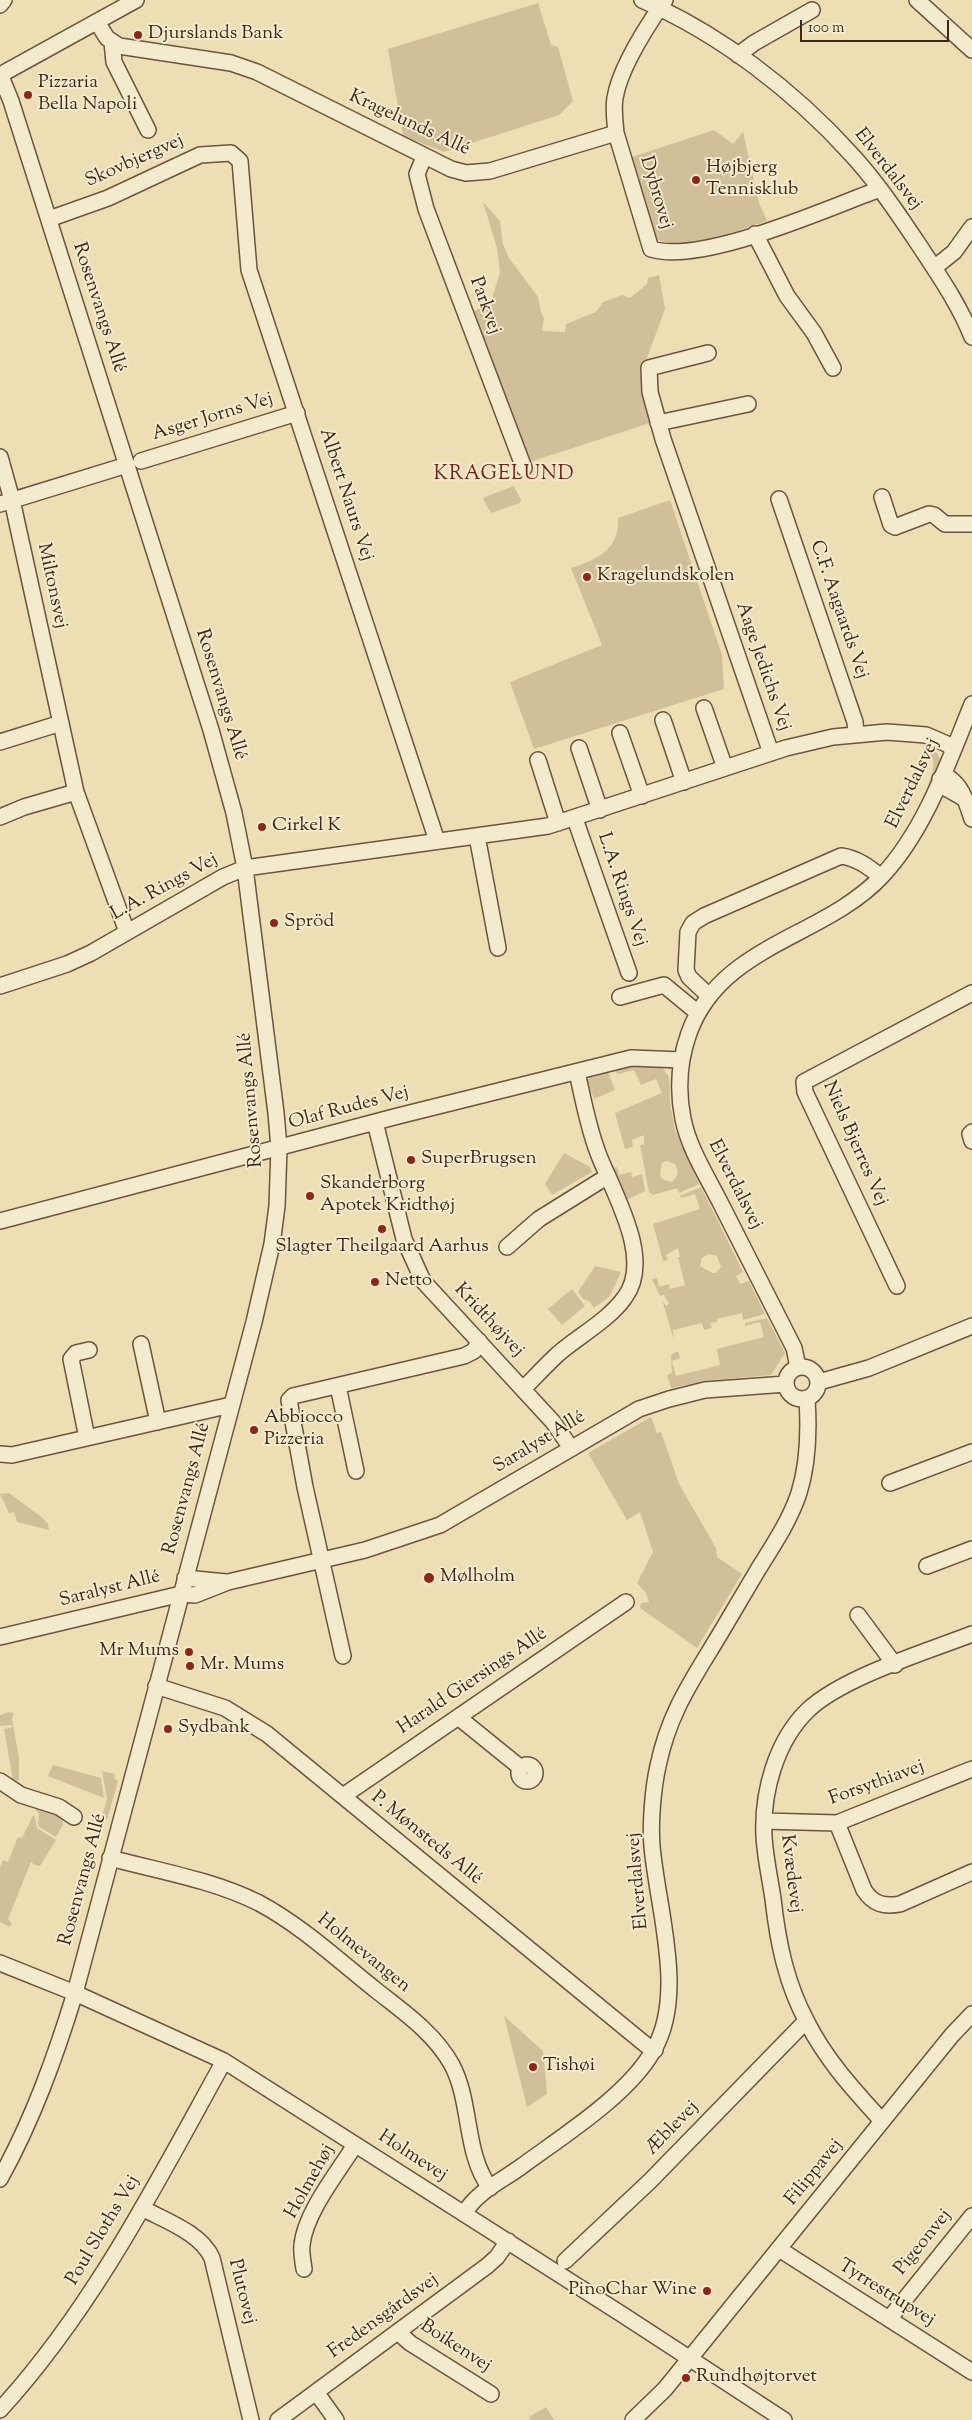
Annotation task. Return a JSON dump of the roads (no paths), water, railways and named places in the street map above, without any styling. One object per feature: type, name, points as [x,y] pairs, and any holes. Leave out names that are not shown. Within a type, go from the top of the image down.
[{"type":"street","points":[[0,5],[4,0]]},
{"type":"street","points":[[0,74],[136,0]]},
{"type":"street","name":"Elverdalsvej","points":[[642,0],[662,4],[738,56],[772,80],[830,131],[880,189],[934,268],[952,297],[972,337]]},
{"type":"street","points":[[917,0],[972,50]]},
{"type":"street","points":[[616,133],[614,108],[619,84],[662,4]]},
{"type":"street","points":[[738,56],[754,43],[812,10]]},
{"type":"street","points":[[97,22],[107,38],[112,42],[114,62],[148,130]]},
{"type":"street","name":"Kragelunds Allé","points":[[112,42],[120,46],[231,63],[257,72],[424,157],[452,169],[477,173],[616,133]]},
{"type":"street","name":"Rosenvangs Allé","points":[[0,74],[134,463],[232,806],[245,868],[279,1148],[277,1206],[272,1244],[254,1322],[75,1993],[55,2057],[32,2115],[0,2179]]},
{"type":"street","name":"Dybrovej","points":[[616,133],[652,248],[677,252],[702,249],[755,234],[880,189]]},
{"type":"street","name":"Skovbjergvej","points":[[49,219],[108,198],[200,155],[232,153],[238,157]]},
{"type":"street","name":"Albert Naurs Vej","points":[[238,157],[242,165],[249,270],[436,841]]},
{"type":"street","name":"Parkvej","points":[[424,157],[417,174],[426,209],[524,468]]},
{"type":"street","points":[[934,268],[954,252],[972,227]]},
{"type":"street","points":[[755,234],[787,296],[814,334],[833,368]]},
{"type":"street","name":"Aage Jedichs Vej","points":[[708,353],[649,368],[650,392],[658,423],[771,753]]},
{"type":"street","points":[[658,423],[748,404]]},
{"type":"street","name":"Asger Jorns Vej","points":[[6,502],[297,413]]},
{"type":"street","name":"Miltonsvej","points":[[0,457],[6,502],[61,723],[76,792],[127,932]]},
{"type":"street","points":[[882,498],[891,525],[895,527],[929,514],[934,515],[945,524],[972,524]]},
{"type":"street","name":"C.F. Aagaards Vej","points":[[779,499],[855,722],[856,734]]},
{"type":"street","name":"Elverdalsvej","points":[[798,1367],[794,1348],[686,1132],[680,1092],[685,1045],[698,1012],[709,996],[734,969],[751,957],[841,910],[881,877],[906,846],[917,828],[972,704]]},
{"type":"street","points":[[704,708],[725,768]]},
{"type":"street","points":[[663,720],[684,782]]},
{"type":"street","points":[[0,742],[61,723]]},
{"type":"street","name":"L.A. Rings Vej","points":[[0,986],[66,964],[127,932],[223,877],[245,868],[558,823],[813,741],[856,734],[887,732],[926,735],[949,745],[952,750]]},
{"type":"street","points":[[620,733],[642,796]]},
{"type":"street","name":"L.A. Rings Vej","points":[[579,748],[600,810]]},
{"type":"street","points":[[538,760],[558,823]]},
{"type":"street","points":[[940,779],[942,786],[965,799],[972,819]]},
{"type":"street","points":[[0,817],[24,807],[76,792]]},
{"type":"street","name":"L.A. Rings Vej","points":[[575,819],[629,973]]},
{"type":"street","points":[[477,836],[498,948]]},
{"type":"street","points":[[709,996],[689,977],[686,970],[688,932],[693,923],[704,916],[841,856],[852,857],[881,877]]},
{"type":"street","points":[[620,998],[664,985],[698,1012]]},
{"type":"street","name":"Niels Bjerres Vej","points":[[897,1286],[805,1092],[804,1082],[972,993]]},
{"type":"street","name":"Olaf Rudes Vej","points":[[0,1221],[375,1122],[631,1058],[682,1060]]},
{"type":"street","points":[[523,1389],[558,1354],[619,1306],[631,1286],[634,1260],[626,1217],[592,1134],[578,1072]]},
{"type":"street","name":"Kridthøjvej","points":[[375,1122],[404,1239],[416,1268],[434,1294],[554,1422],[571,1448]]},
{"type":"street","points":[[972,1132],[970,1136],[972,1142]]},
{"type":"street","points":[[507,1247],[539,1219],[608,1176]]},
{"type":"street","points":[[819,1382],[869,1368],[972,1326]]},
{"type":"street","points":[[344,1656],[288,1406],[293,1396],[464,1356],[474,1351],[479,1341]]},
{"type":"street","points":[[141,1344],[158,1422]]},
{"type":"street","points":[[87,1438],[71,1359],[76,1353],[89,1350]]},
{"type":"street","points":[[804,1366],[814,1371],[819,1382],[816,1392],[807,1399],[801,1400],[790,1395],[786,1384],[790,1372],[804,1366]]},
{"type":"street","name":"Saralyst Allé","points":[[0,1638],[181,1594],[195,1595],[228,1582],[400,1540],[440,1525],[639,1409],[669,1398],[705,1390],[786,1384]]},
{"type":"street","points":[[338,1386],[356,1471]]},
{"type":"street","name":"Elverdalsvej","points":[[464,2214],[473,2201],[614,2096],[643,2067],[654,2050],[666,2018],[668,1973],[652,1843],[653,1795],[658,1765],[668,1730],[688,1684],[779,1536],[799,1492],[804,1468],[808,1427],[807,1399]]},
{"type":"street","points":[[0,1454],[12,1455],[231,1405]]},
{"type":"street","points":[[890,1483],[972,1452]]},
{"type":"street","points":[[927,1566],[972,1548]]},
{"type":"street","name":"Saralyst Allé","points":[[185,1578],[228,1582]]},
{"type":"street","name":"Harald Giersings Allé","points":[[343,1796],[626,1602]]},
{"type":"street","points":[[858,1615],[895,1665]]},
{"type":"street","name":"Kvædevej","points":[[882,2121],[833,2065],[806,2021],[789,1984],[782,1961],[764,1836],[766,1796],[777,1758],[785,1742],[808,1711],[840,1688],[972,1634]]},
{"type":"street","name":"P. Mønsteds Allé","points":[[156,1686],[204,1699],[232,1712],[267,1734],[646,2046],[654,2050]]},
{"type":"street","points":[[458,1717],[521,1768]]},
{"type":"street","name":"Forsythiavej","points":[[764,1821],[837,1823],[972,1769]]},
{"type":"street","points":[[0,1781],[21,1795],[59,1807],[74,1817]]},
{"type":"street","points":[[837,1823],[864,1890],[870,1899],[877,1903],[892,1906],[900,1904],[972,1872]]},
{"type":"street","name":"Holmevangen","points":[[110,1858],[208,1885],[257,1902],[294,1924],[421,2026],[444,2052],[453,2067],[461,2086],[477,2162],[484,2180],[490,2188]]},
{"type":"street","name":"Holmevej","points":[[0,1963],[75,1993],[224,2061],[784,2420]]},
{"type":"street","name":"Filippavej","points":[[633,2420],[648,2408],[690,2359],[882,2121],[972,2014]]},
{"type":"street","name":"Æblevej","points":[[565,2261],[650,2181],[806,2021]]},
{"type":"street","name":"Poul Sloths Vej","points":[[0,2410],[44,2358],[73,2319],[142,2208],[224,2061]]},
{"type":"street","name":"Holmehøj","points":[[304,2269],[302,2246],[305,2231],[355,2144]]},
{"type":"street","name":"Plutovej","points":[[142,2208],[199,2240],[207,2248],[212,2258],[251,2420]]},
{"type":"street","name":"Pigeonvej","points":[[889,2319],[972,2216]]},
{"type":"street","name":"Fredensgårdsvej","points":[[278,2420],[487,2266],[508,2242]]},
{"type":"street","name":"Tyrrestrupvej","points":[[779,2249],[972,2372]]},
{"type":"street","name":"Boikenvej","points":[[398,2332],[410,2343],[491,2394]]},
{"type":"street","points":[[316,2392],[336,2420]]},
{"type":"place","name":"Djurslands Bank","points":[[138,35]]},
{"type":"place","name":"Pizzaria Bella Napoli","points":[[28,95]]},
{"type":"place","name":"Højbjerg Tennisklub","points":[[696,180]]},
{"type":"place","name":"Kragelundskolen","points":[[587,577]]},
{"type":"place","name":"Cirkel K","points":[[262,827]]},
{"type":"place","name":"Spröd","points":[[274,923]]},
{"type":"place","name":"SuperBrugsen","points":[[411,1160]]},
{"type":"place","name":"Skanderborg Apotek Kridthøj","points":[[310,1196]]},
{"type":"place","name":"Slagter Theilgaard Aarhus","points":[[382,1229]]},
{"type":"place","name":"Netto","points":[[375,1282]]},
{"type":"place","name":"Abbiocco Pizzeria","points":[[254,1430]]},
{"type":"place","name":"Mølholm","points":[[429,1578]]},
{"type":"place","name":"Mr Mums","points":[[189,1652]]},
{"type":"place","name":"Mr. Mums","points":[[190,1666]]},
{"type":"place","name":"Sydbank","points":[[168,1729]]},
{"type":"place","name":"Tishøi","points":[[533,2067]]},
{"type":"place","name":"PinoChar Wine","points":[[707,2291]]},
{"type":"place","name":"Rundhøjtorvet","points":[[686,2378]]},
{"type":"district","name":"KRAGELUND","points":[[504,476]]}]
